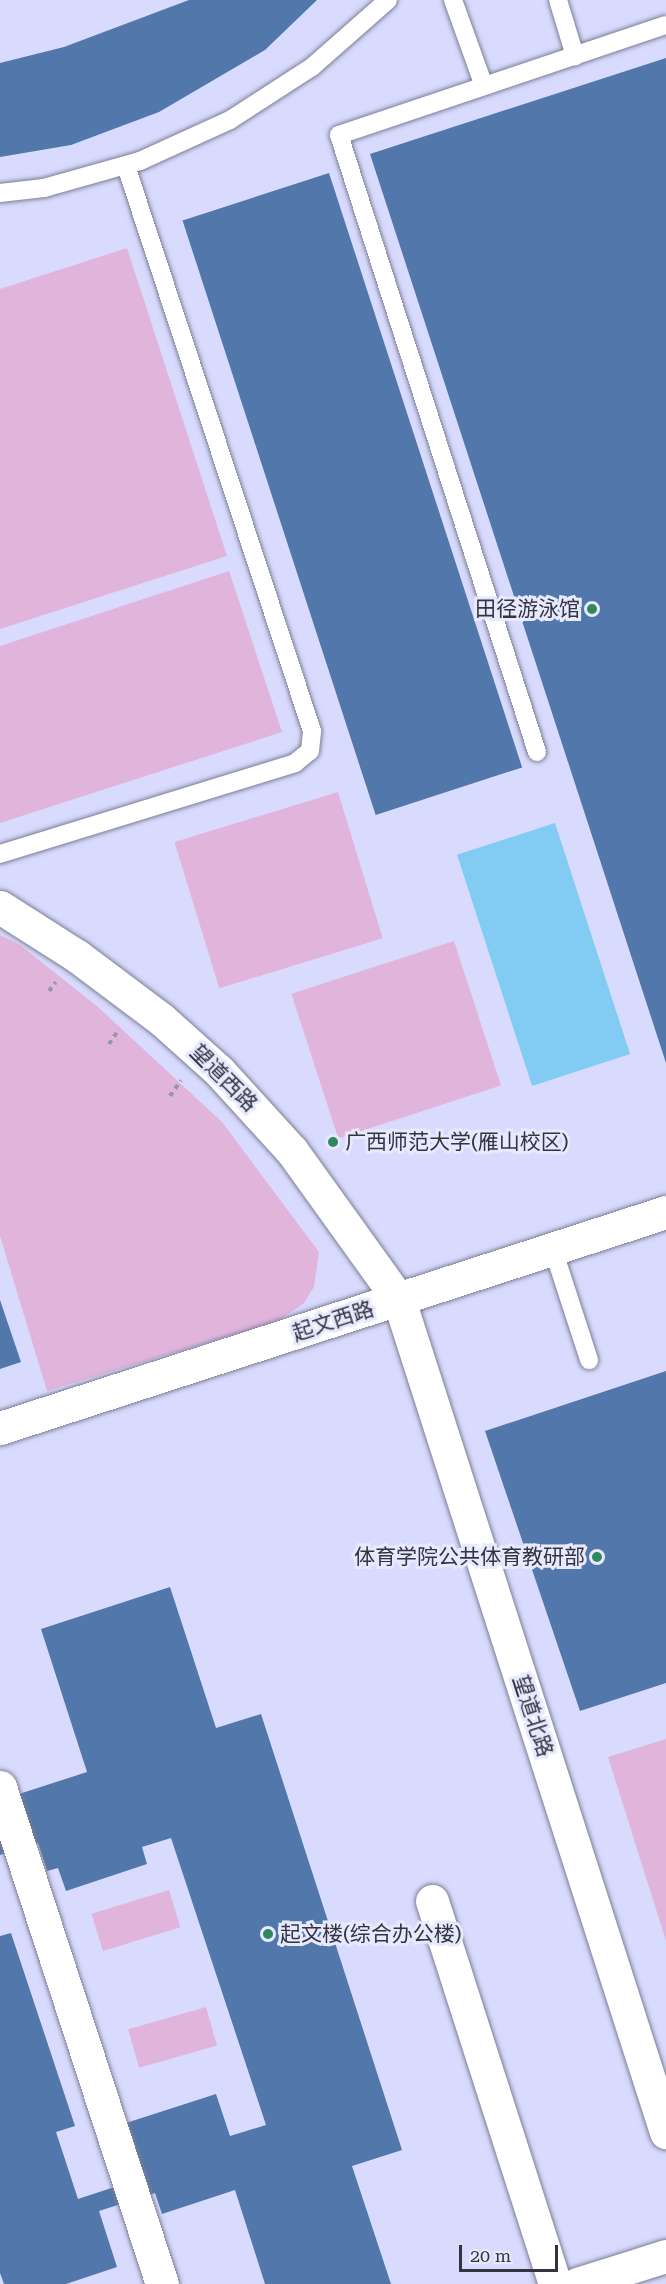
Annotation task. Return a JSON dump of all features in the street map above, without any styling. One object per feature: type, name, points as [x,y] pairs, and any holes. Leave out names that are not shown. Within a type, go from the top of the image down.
[{"type":"street","name":"望道西路","points":[[0,907],[86,962],[161,1019],[219,1071],[292,1151],[399,1300]]},
{"type":"street","name":"起文西路","points":[[0,1428],[666,1212]]},
{"type":"street","name":"望道北路","points":[[399,1300],[666,2132]]},
{"type":"street","points":[[0,1787],[162,2284]]},
{"type":"street","points":[[432,1901],[555,2284]]},
{"type":"street","points":[[596,2281],[666,2256]]},
{"type":"lane","points":[[0,194],[44,188],[126,166],[230,120],[312,67],[388,0]]},
{"type":"lane","points":[[453,0],[484,86]]},
{"type":"lane","points":[[558,0],[575,56]]},
{"type":"lane","points":[[537,752],[339,135],[666,25]]},
{"type":"lane","points":[[0,854],[295,763],[310,751],[312,731],[126,166]]},
{"type":"lane","points":[[554,1249],[589,1360]]},
{"type":"shaded area","name":"广西师范大学(雁山校区)","points":[[0,0],[666,0],[666,2284],[0,2284]]},
{"type":"shaded area","points":[[127,248],[227,556],[0,629],[0,289]]},
{"type":"shaded area","points":[[229,571],[282,732],[0,823],[0,646]]},
{"type":"shaded area","points":[[338,792],[383,938],[219,988],[174,842]]},
{"type":"shaded area","points":[[555,823],[630,1054],[532,1086],[457,855]]},
{"type":"shaded area","points":[[0,935],[20,945],[98,1007],[222,1122],[319,1252],[314,1287],[304,1303],[278,1321],[47,1391],[0,1236]]},
{"type":"shaded area","points":[[454,941],[501,1086],[338,1138],[291,994]]},
{"type":"shaded area","points":[[666,1739],[666,1941],[608,1757]]},
{"type":"shaded area","points":[[169,1890],[180,1927],[103,1951],[92,1914]]},
{"type":"shaded area","points":[[206,2007],[217,2045],[139,2068],[128,2029]]},
{"type":"building","points":[[189,0],[317,0],[265,50],[159,112],[71,145],[0,157],[0,63],[64,47]]},
{"type":"building","name":"田径游泳馆","points":[[666,58],[666,1063],[370,154]]},
{"type":"building","points":[[329,173],[522,767],[376,815],[183,221]]},
{"type":"building","points":[[0,1300],[21,1362],[0,1369]]},
{"type":"building","name":"体育学院公共体育教研部","points":[[666,1371],[666,1683],[580,1711],[485,1431]]},
{"type":"building","name":"起文楼(综合办公楼)","points":[[170,1587],[216,1728],[261,1714],[402,2150],[352,2166],[391,2284],[265,2284],[235,2190],[162,2214],[155,2193],[99,2211],[117,2267],[66,2284],[4,2284],[0,2273],[0,1936],[11,1933],[75,2126],[56,2132],[78,2199],[145,2177],[126,2123],[216,2094],[230,2136],[266,2125],[171,1838],[142,1847],[147,1864],[66,1891],[58,1868],[47,1871],[38,1843],[0,1855],[0,1836],[19,1794],[87,1772],[41,1629]]},
{"type":"place","name":"田径游泳馆","points":[[592,609]]},
{"type":"place","name":"广西师范大学(雁山校区)","points":[[333,1142]]},
{"type":"place","name":"体育学院公共体育教研部","points":[[597,1557]]},
{"type":"place","name":"起文楼(综合办公楼)","points":[[268,1934]]}]
